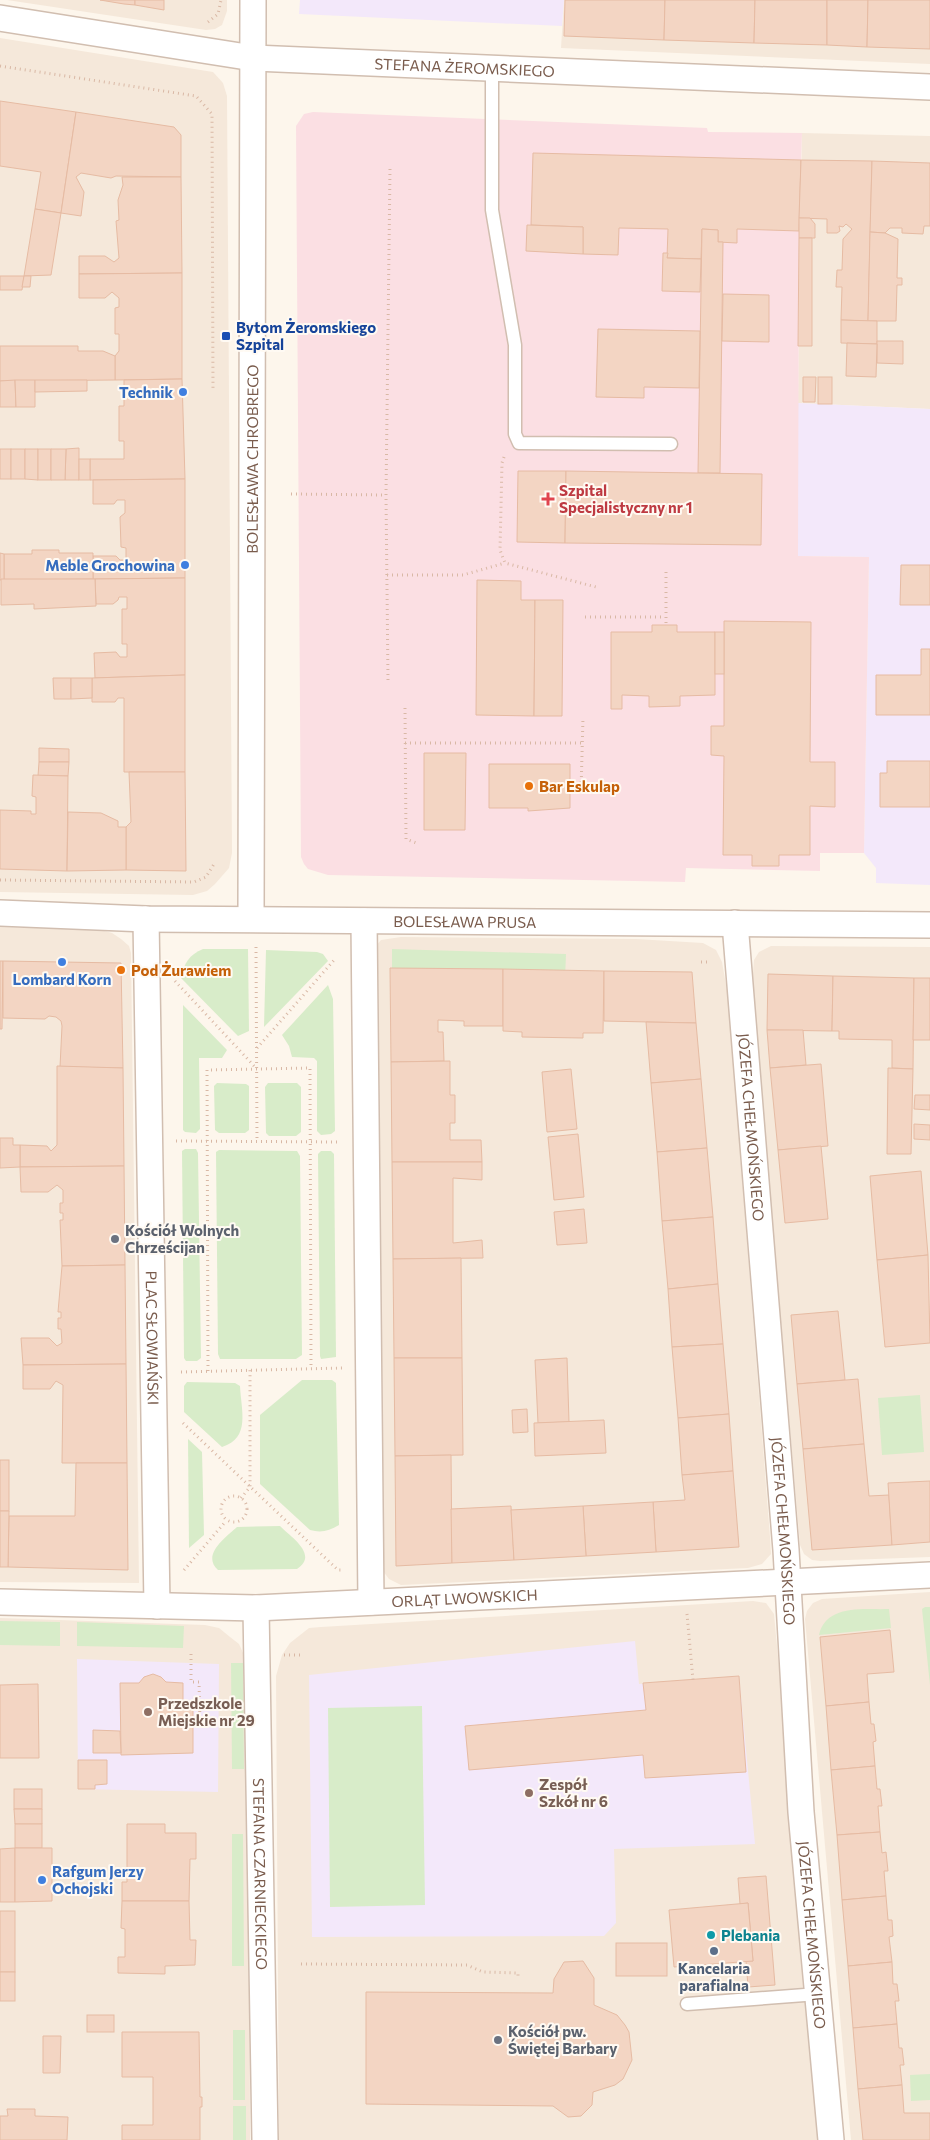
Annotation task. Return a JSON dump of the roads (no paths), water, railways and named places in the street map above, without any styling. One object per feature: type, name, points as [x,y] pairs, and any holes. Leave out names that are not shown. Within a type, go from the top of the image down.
[{"type":"street","name":"BOLESŁAWA CHROBREGO","points":[[252,0],[253,930]]},
{"type":"street","name":"STEFANA ŻEROMSKIEGO","points":[[0,18],[253,58],[930,87]]},
{"type":"street","name":"BOLESŁAWA PRUSA","points":[[0,913],[146,919],[253,930],[364,921],[930,925]]},
{"type":"street","name":"PLAC SŁOWIAŃSKI","points":[[146,919],[157,1606]]},
{"type":"street","points":[[364,921],[371,1602]]},
{"type":"street","name":"JÓZEFA CHEŁMOŃSKIEGO","points":[[735,923],[788,1581],[802,1812],[831,2140]]},
{"type":"street","name":"ORLĄT LWOWSKICH","points":[[0,1602],[256,1608],[930,1575]]},
{"type":"street","name":"STEFANA CZARNIECKIEGO","points":[[256,1608],[265,2140]]},
{"type":"lane","points":[[492,69],[492,210],[515,345],[514,434],[519,443],[671,444]]},
{"type":"lane","points":[[687,2004],[818,1994]]},
{"type":"place","name":"Bytom Żeromskiego Szpital","points":[[226,336]]},
{"type":"place","name":"Technik","points":[[183,392]]},
{"type":"place","name":"Szpital Specjalistyczny nr 1","points":[[548,499]]},
{"type":"place","name":"Meble Grochowina","points":[[185,565]]},
{"type":"place","name":"Bar Eskulap","points":[[529,786]]},
{"type":"place","name":"Lombard Korn","points":[[62,962]]},
{"type":"place","name":"Pod Żurawiem","points":[[121,970]]},
{"type":"place","name":"Kościół Wolnych Chrześcijan","points":[[115,1239]]},
{"type":"place","name":"Przedszkole Miejskie nr 29","points":[[148,1712]]},
{"type":"place","name":"Zespół Szkół nr 6","points":[[529,1793]]},
{"type":"place","name":"Rafgum Jerzy Ochojski","points":[[42,1880]]},
{"type":"place","name":"Plebania","points":[[711,1935]]},
{"type":"place","name":"Kancelaria parafialna","points":[[714,1951]]},
{"type":"place","name":"Kościół pw. Świętej Barbary","points":[[498,2040]]}]
